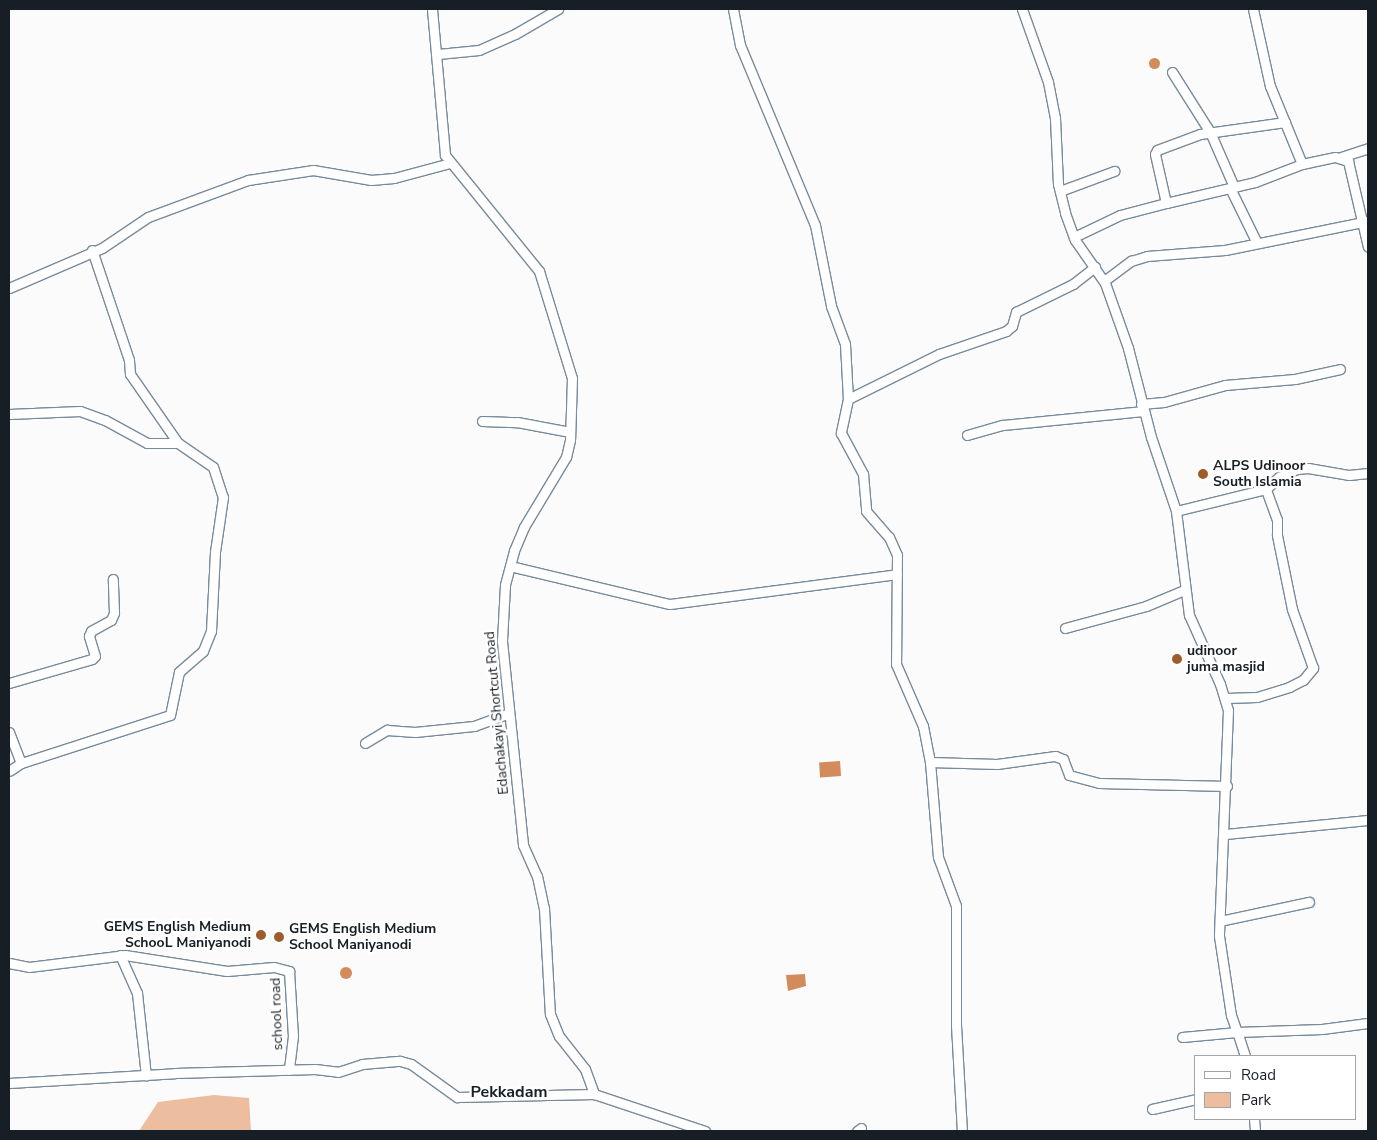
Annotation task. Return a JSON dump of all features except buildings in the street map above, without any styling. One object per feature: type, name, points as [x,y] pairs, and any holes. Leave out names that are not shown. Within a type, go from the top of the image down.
[{"type":"street","name":"Edachakayi Shortcut Road","points":[[432,9],[438,54],[442,147],[450,163],[532,258],[539,271],[571,368],[570,432],[566,456],[524,527],[510,566],[505,585],[502,641],[523,845],[537,876],[544,908],[550,1014],[559,1036],[585,1069],[594,1094]]},
{"type":"street","points":[[438,54],[479,50],[515,34],[558,9]]},
{"type":"street","points":[[733,9],[740,45],[815,225],[832,306],[845,344],[848,399],[841,433],[862,474],[866,511],[895,546],[897,574],[896,664],[922,726],[930,762],[938,857],[956,906],[956,1025],[962,1131]]},
{"type":"street","points":[[1022,9],[1048,82],[1055,118],[1060,191],[1074,238],[1104,281],[1128,348],[1142,407],[1176,511],[1184,590],[1196,634],[1226,698],[1227,786],[1220,921],[1226,990],[1245,1055]]},
{"type":"street","points":[[1252,9],[1270,86],[1302,164]]},
{"type":"street","points":[[1172,72],[1210,132],[1232,187],[1258,243]]},
{"type":"street","points":[[1166,203],[1155,154],[1157,150],[1210,132],[1285,122]]},
{"type":"street","points":[[1074,238],[1120,215],[1232,187],[1302,164],[1341,157],[1368,148]]},
{"type":"street","points":[[1341,157],[1348,161],[1366,221],[1368,247]]},
{"type":"street","points":[[9,288],[92,250],[102,248],[148,217],[248,180],[313,170],[371,180],[394,178],[450,163]]},
{"type":"street","points":[[1060,191],[1114,171]]},
{"type":"street","points":[[1104,281],[1130,261],[1147,256],[1225,250],[1366,221]]},
{"type":"street","points":[[9,770],[21,763],[97,737],[163,720],[170,715],[180,672],[203,651],[211,631],[215,552],[223,497],[213,467],[178,442],[130,374],[129,360],[92,250]]},
{"type":"street","points":[[848,399],[939,354],[1006,331],[1016,312],[1073,284],[1095,267]]},
{"type":"street","points":[[967,435],[1003,425],[1142,407],[1225,385],[1295,378],[1340,369]]},
{"type":"street","points":[[9,414],[80,411],[105,420],[147,444],[178,442]]},
{"type":"street","points":[[482,421],[518,422],[570,432]]},
{"type":"street","points":[[1176,511],[1266,489],[1279,477],[1297,469],[1308,468],[1349,475],[1368,473]]},
{"type":"street","points":[[1226,698],[1257,697],[1289,687],[1302,680],[1313,668],[1292,609],[1277,535],[1277,520],[1266,489]]},
{"type":"street","points":[[510,566],[670,604],[897,574]]},
{"type":"street","points":[[9,683],[92,660],[95,656],[89,636],[91,631],[111,620],[114,613],[113,579]]},
{"type":"street","points":[[1065,628],[1146,606],[1184,590]]},
{"type":"street","points":[[364,742],[386,730],[415,732],[474,726],[510,713]]},
{"type":"street","points":[[9,732],[21,763]]},
{"type":"street","points":[[930,762],[997,764],[1054,756],[1066,763],[1069,776],[1099,783],[1227,786]]},
{"type":"street","points":[[1225,834],[1368,820]]},
{"type":"street","points":[[1220,921],[1309,902]]},
{"type":"street","points":[[120,955],[137,993],[146,1076]]},
{"type":"street","name":"school road","points":[[9,963],[29,967],[120,955],[227,972],[274,967],[289,971],[293,1036],[289,1070]]},
{"type":"street","points":[[1182,1037],[1368,1023]]},
{"type":"street","points":[[9,1083],[75,1077],[289,1070],[338,1072],[362,1064],[400,1061],[411,1064],[457,1097],[594,1094],[705,1131]]},
{"type":"street","points":[[1152,1109],[1194,1099]]},
{"type":"green space","points":[[214,1095],[249,1098],[251,1131],[139,1131],[158,1102]]},
{"type":"shaded area","points":[[1154,57],[1160,63],[1154,69],[1148,63]]},
{"type":"shaded area","points":[[840,761],[841,776],[820,777],[819,762]]},
{"type":"shaded area","points":[[346,967],[352,973],[346,979],[340,973]]},
{"type":"shaded area","points":[[805,974],[806,986],[788,991],[786,975]]},
{"type":"place","name":"ALPS Udinoor South Islamia","points":[[1203,474]]},
{"type":"place","name":"udinoor juma masjid","points":[[1177,659]]},
{"type":"place","name":"GEMS English Medium SchooL Maniyanodi","points":[[261,935]]},
{"type":"place","name":"GEMS English Medium School Maniyanodi","points":[[279,937]]},
{"type":"district","name":"Pekkadam","points":[[509,1092]]}]
